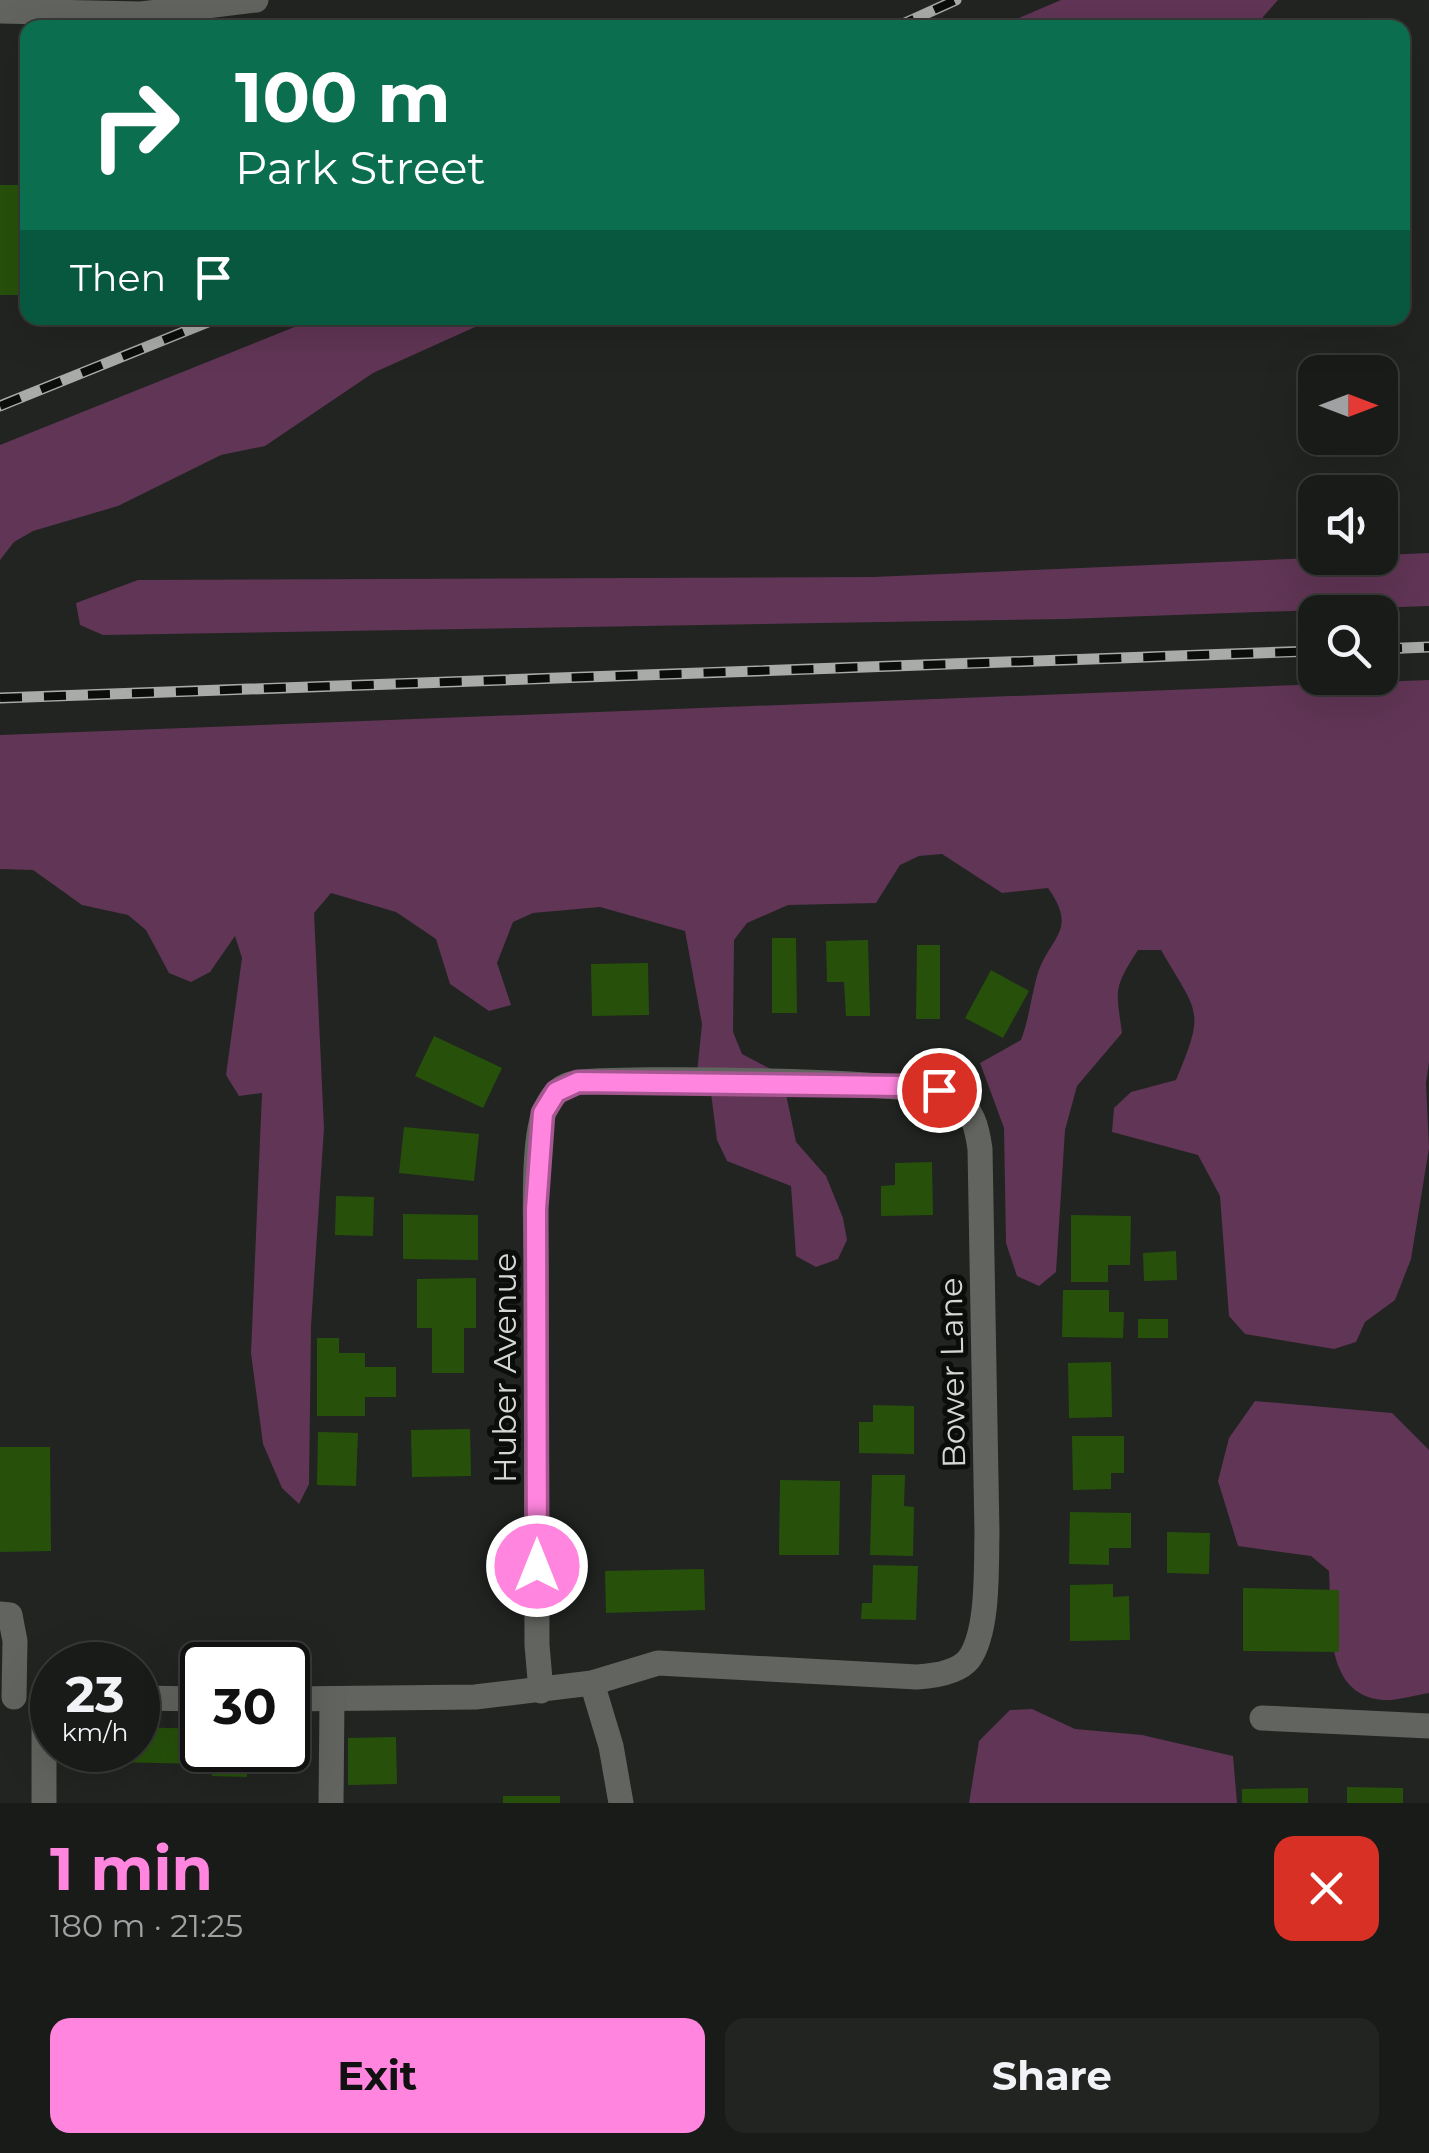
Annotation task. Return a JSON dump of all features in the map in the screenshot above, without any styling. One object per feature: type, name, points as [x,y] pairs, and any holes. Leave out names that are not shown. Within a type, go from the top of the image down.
[{"type":"street","points":[[0,11],[140,14],[256,0]]},
{"type":"street","name":"Huber Avenue","points":[[542,1690],[537,1645],[536,1209],[540,1133],[546,1107],[556,1092],[578,1082],[782,1083],[939,1090]]},
{"type":"street","name":"Bower Lane","points":[[592,1683],[658,1664],[917,1678],[937,1676],[968,1660],[978,1637],[985,1588],[980,1149],[977,1125],[969,1111],[953,1096],[939,1090]]},
{"type":"street","points":[[0,1614],[10,1615],[15,1640],[7,1697]]},
{"type":"street","points":[[310,1698],[474,1697],[592,1683],[611,1746],[621,1803]]},
{"type":"street","points":[[331,1803],[332,1698]]},
{"type":"street","points":[[1262,1718],[1429,1726]]},
{"type":"street","points":[[44,1803],[45,1772]]},
{"type":"shaded area","points":[[1061,0],[1278,0],[1262,20],[1014,20]]},
{"type":"shaded area","points":[[300,325],[479,325],[373,373],[265,446],[221,455],[118,506],[33,531],[14,542],[0,560],[0,445]]},
{"type":"shaded area","points":[[1429,553],[1429,606],[1398,607],[1398,595],[1298,595],[1298,611],[1065,619],[103,635],[80,625],[76,603],[138,580],[873,577],[1298,559],[1298,575],[1398,575],[1398,554]]},
{"type":"shaded area","points":[[1429,680],[1429,1148],[1411,1259],[1395,1300],[1365,1322],[1356,1342],[1334,1349],[1245,1334],[1229,1316],[1220,1196],[1198,1155],[1112,1132],[1114,1108],[1131,1092],[1176,1080],[1192,1039],[1194,1012],[1161,950],[1138,950],[1118,990],[1122,1033],[1077,1086],[1065,1130],[1056,1272],[1039,1286],[1017,1276],[1006,1243],[1004,1128],[980,1063],[1021,1040],[1037,976],[1061,925],[1057,903],[1048,888],[1002,893],[942,854],[919,856],[900,865],[876,903],[788,905],[747,923],[734,940],[733,1032],[742,1054],[782,1075],[796,1142],[826,1176],[843,1218],[847,1240],[838,1259],[816,1267],[796,1256],[791,1186],[727,1161],[717,1140],[711,1093],[697,1073],[702,1024],[685,931],[600,907],[533,913],[513,922],[497,963],[511,1005],[489,1011],[450,984],[436,939],[396,912],[331,893],[314,913],[324,1128],[311,1326],[309,1484],[299,1504],[282,1488],[263,1444],[251,1353],[262,1093],[239,1096],[226,1075],[242,958],[235,936],[210,972],[191,982],[169,973],[146,930],[128,915],[82,905],[33,870],[0,869],[0,735],[1298,685],[1298,695],[1398,695],[1398,681]]},
{"type":"shaded area","points":[[1255,1401],[1392,1413],[1429,1450],[1429,1693],[1383,1700],[1363,1695],[1339,1669],[1331,1630],[1329,1571],[1311,1556],[1238,1546],[1218,1481],[1229,1438]]},
{"type":"shaded area","points":[[1032,1709],[1075,1729],[1142,1735],[1233,1756],[1237,1803],[969,1803],[979,1741],[1010,1710]]},
{"type":"building","points":[[0,185],[20,185],[20,295],[0,295]]},
{"type":"building","points":[[772,938],[796,938],[797,1013],[772,1013]]},
{"type":"building","points":[[868,940],[870,1016],[846,1016],[844,982],[827,982],[826,941]]},
{"type":"building","points":[[917,945],[940,945],[940,1019],[916,1019]]},
{"type":"building","points":[[648,963],[649,1015],[592,1016],[591,964]]},
{"type":"building","points":[[991,970],[1029,991],[1003,1038],[965,1018]]},
{"type":"building","points":[[434,1036],[502,1068],[483,1108],[415,1076]]},
{"type":"building","points":[[404,1127],[479,1134],[474,1181],[399,1173]]},
{"type":"building","points":[[932,1162],[933,1215],[881,1216],[881,1186],[895,1185],[895,1163]]},
{"type":"building","points":[[336,1196],[374,1197],[373,1236],[335,1235]]},
{"type":"building","points":[[403,1214],[478,1215],[478,1260],[403,1259]]},
{"type":"building","points":[[1071,1215],[1131,1216],[1130,1265],[1108,1265],[1108,1282],[1071,1282]]},
{"type":"building","points":[[1176,1251],[1177,1280],[1144,1281],[1143,1253]]},
{"type":"building","points":[[476,1278],[476,1328],[464,1328],[464,1373],[432,1373],[432,1328],[417,1328],[417,1279]]},
{"type":"building","points":[[1063,1290],[1109,1290],[1109,1312],[1124,1312],[1123,1338],[1062,1337]]},
{"type":"building","points":[[1138,1319],[1168,1319],[1168,1338],[1138,1338]]},
{"type":"building","points":[[317,1338],[339,1338],[339,1353],[365,1353],[365,1367],[396,1367],[396,1397],[365,1397],[365,1416],[317,1416]]},
{"type":"building","points":[[1111,1362],[1112,1417],[1069,1418],[1068,1363]]},
{"type":"building","points":[[873,1405],[914,1406],[914,1454],[859,1453],[859,1422],[873,1422]]},
{"type":"building","points":[[470,1429],[471,1476],[412,1477],[411,1430]]},
{"type":"building","points":[[318,1432],[358,1433],[356,1486],[317,1485]]},
{"type":"building","points":[[1072,1436],[1124,1436],[1124,1473],[1111,1473],[1111,1489],[1073,1490]]},
{"type":"building","points":[[0,1447],[50,1447],[51,1551],[0,1552]]},
{"type":"building","points":[[872,1475],[905,1475],[904,1506],[914,1507],[913,1556],[870,1555]]},
{"type":"building","points":[[780,1480],[840,1481],[839,1555],[779,1555]]},
{"type":"building","points":[[1070,1512],[1131,1513],[1131,1548],[1109,1548],[1109,1565],[1069,1564]]},
{"type":"building","points":[[1167,1532],[1210,1533],[1209,1574],[1167,1573]]},
{"type":"building","points":[[873,1565],[918,1566],[916,1620],[861,1619],[862,1603],[872,1603]]},
{"type":"building","points":[[704,1569],[705,1610],[606,1613],[605,1571]]},
{"type":"building","points":[[1113,1584],[1113,1597],[1129,1596],[1130,1640],[1070,1641],[1070,1585]]},
{"type":"building","points":[[1243,1588],[1339,1590],[1339,1652],[1243,1651]]},
{"type":"building","points":[[160,1728],[180,1728],[180,1764],[160,1763]]},
{"type":"building","points":[[396,1737],[397,1784],[348,1785],[348,1738]]},
{"type":"building","points":[[212,1772],[247,1772],[247,1777],[212,1776]]},
{"type":"building","points":[[1347,1787],[1403,1788],[1403,1803],[1347,1803]]},
{"type":"building","points":[[1308,1788],[1308,1803],[1242,1803],[1242,1789]]},
{"type":"building","points":[[503,1796],[560,1796],[560,1803],[503,1803]]},
{"type":"railway","points":[[912,20],[956,0]]},
{"type":"railway","points":[[0,406],[201,325]]},
{"type":"railway","points":[[1398,648],[1429,647]]},
{"type":"railway","points":[[0,698],[1298,652]]},
{"type":"route","points":[[537,1566],[536,1209],[543,1113],[556,1092],[578,1082],[722,1082],[939,1090]]}]
